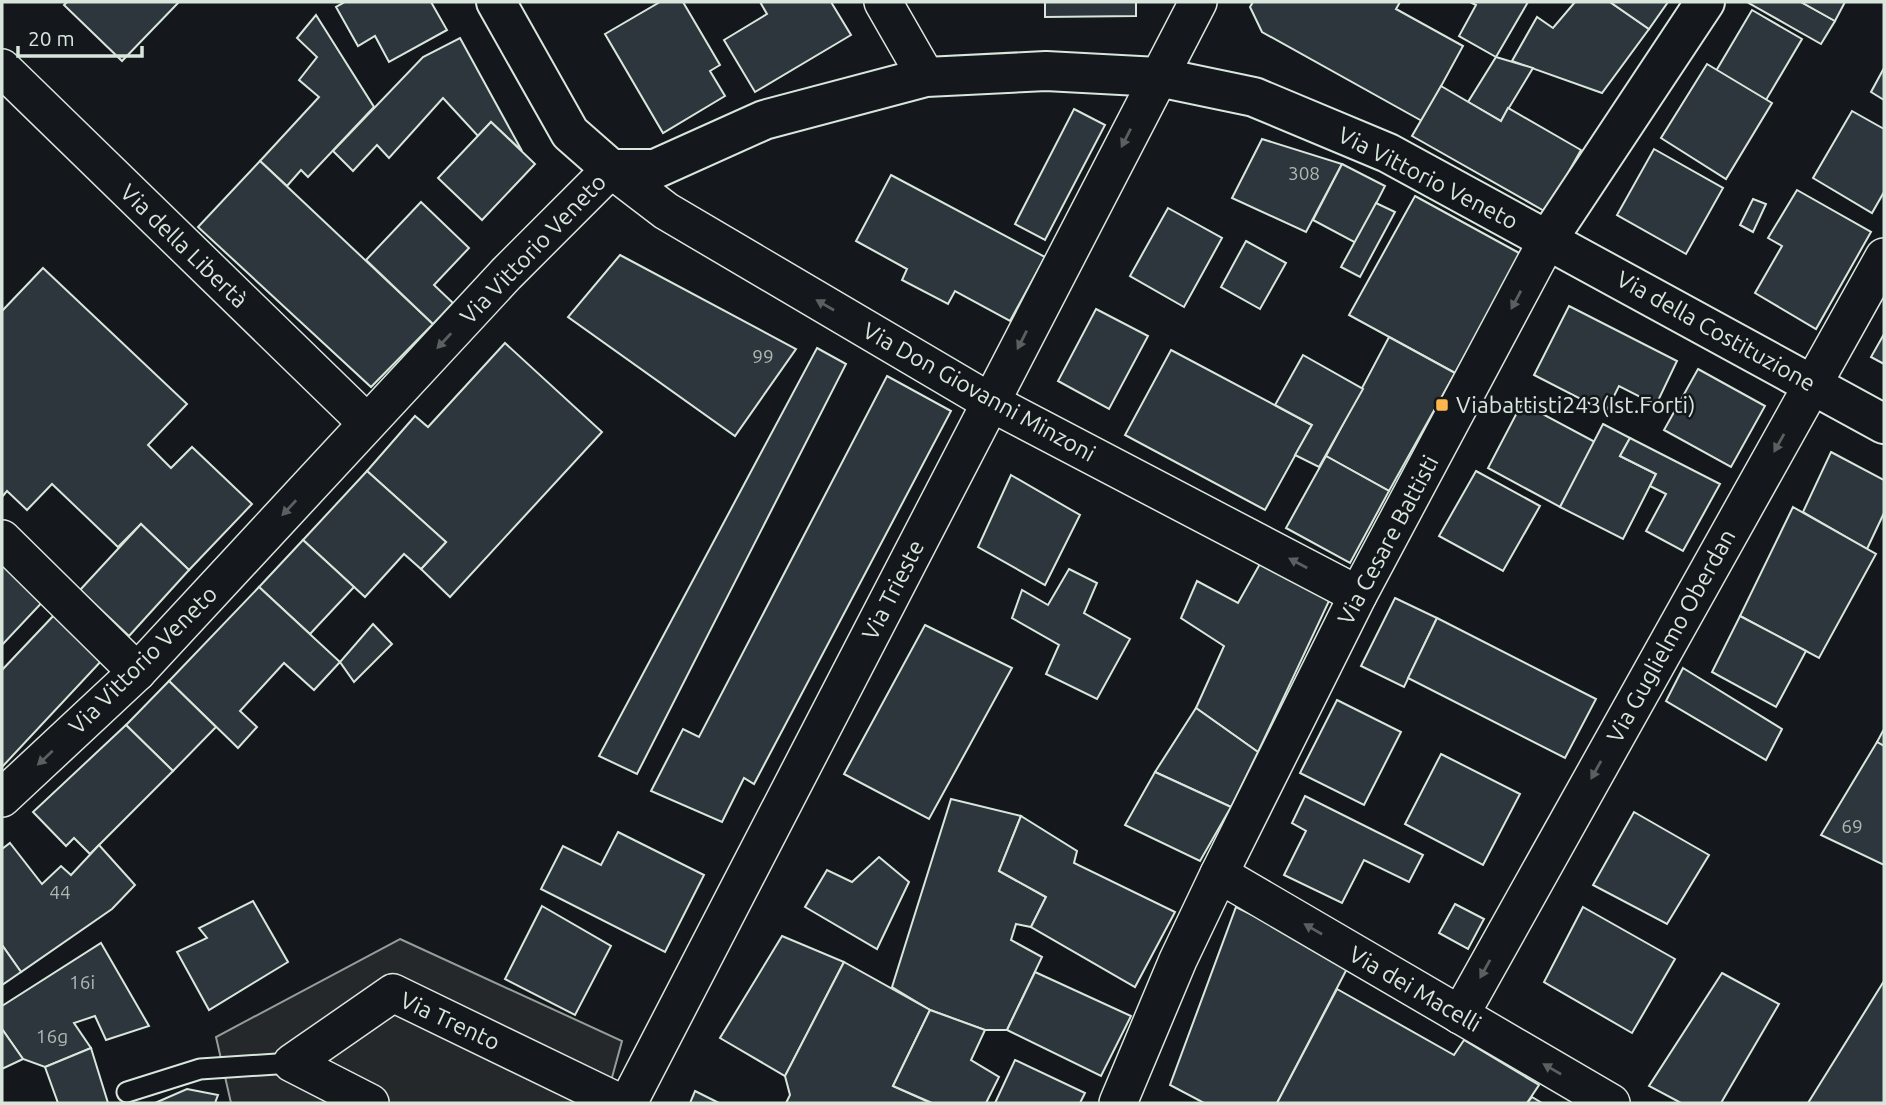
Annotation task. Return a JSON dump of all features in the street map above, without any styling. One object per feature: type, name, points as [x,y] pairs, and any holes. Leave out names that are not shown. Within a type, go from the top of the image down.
[{"type":"street","points":[[496,2],[569,133],[611,169]]},
{"type":"street","points":[[883,2],[926,77]]},
{"type":"street","name":"Via Trieste","points":[[628,1103],[1198,2]]},
{"type":"street","name":"Via Cesare Battisti","points":[[1118,1103],[1178,960],[1358,595],[1548,239],[1705,2]]},
{"type":"street","name":"Via della Libertà","points":[[2,68],[367,423]]},
{"type":"street","name":"Via Vittorio Veneto","points":[[2,798],[137,672],[506,274],[611,169],[654,169],[764,120],[926,77],[1046,71],[1158,77],[1254,97],[1364,142],[1548,239]]},
{"type":"street","name":"Via Don Giovanni Minzoni","points":[[611,169],[666,211],[990,402],[1358,595]]},
{"type":"street","name":"Via della Costituzione","points":[[1548,239],[1884,424]]},
{"type":"street","name":"Via Guglielmo Oberdan","points":[[1460,1015],[1884,257]]},
{"type":"street","points":[[2,539],[137,672]]},
{"type":"street","name":"Via dei Macelli","points":[[1219,874],[1611,1103]]},
{"type":"street","name":"Via Trento","points":[[292,1063],[393,993],[620,1103]]},
{"type":"street","points":[[292,1063],[370,1103]]},
{"type":"lane","points":[[127,1092],[200,1069],[292,1063]]},
{"type":"shaded area","points":[[400,939],[622,1041],[605,1103],[231,1103],[216,1037]]},
{"type":"building","points":[[67,2],[179,2],[122,61],[64,5]]},
{"type":"building","points":[[345,2],[431,2],[447,30],[389,62],[375,36],[358,46],[336,7]]},
{"type":"building","points":[[660,2],[683,2],[720,65],[710,71],[725,96],[663,133],[605,34]]},
{"type":"building","points":[[760,2],[831,2],[851,35],[755,92],[724,40],[767,14]]},
{"type":"building","points":[[1045,2],[1136,2],[1136,16],[1045,17]]},
{"type":"building","points":[[1253,2],[1400,2],[1396,9],[1463,46],[1422,121],[1262,32],[1250,7]]},
{"type":"building","points":[[1470,2],[1528,2],[1496,57],[1459,36],[1476,5]]},
{"type":"building","points":[[1575,2],[1610,2],[1649,29],[1602,93],[1512,61],[1537,17],[1553,28]]},
{"type":"building","points":[[1610,2],[1668,2],[1649,29]]},
{"type":"building","points":[[1747,2],[1801,2],[1835,21],[1821,44]]},
{"type":"building","points":[[1801,2],[1845,2],[1835,21]]},
{"type":"building","points":[[1752,10],[1802,39],[1766,100],[1716,71]]},
{"type":"building","points":[[316,15],[374,107],[308,177],[301,170],[287,186],[260,161],[319,97],[299,80],[317,57],[297,38]]},
{"type":"building","points":[[460,38],[522,151],[491,122],[478,136],[443,98],[389,158],[377,145],[353,171],[333,151],[423,57]]},
{"type":"building","points":[[1496,57],[1533,68],[1501,121],[1468,102]]},
{"type":"building","points":[[1707,64],[1772,103],[1726,179],[1661,138]]},
{"type":"building","points":[[1884,68],[1884,100],[1871,92]]},
{"type":"building","points":[[1441,86],[1501,121],[1508,108],[1581,150],[1546,212],[1412,136]]},
{"type":"building","points":[[1074,109],[1105,125],[1045,240],[1015,224]]},
{"type":"building","points":[[1852,111],[1884,129],[1884,192],[1872,213],[1813,178]]},
{"type":"building","points":[[491,122],[535,164],[482,220],[438,178]]},
{"type":"building","points":[[1262,139],[1342,164],[1306,232],[1232,198]]},
{"type":"building","points":[[1654,149],[1723,188],[1686,254],[1617,215]]},
{"type":"building","points":[[260,161],[433,324],[371,387],[198,227]]},
{"type":"building","points":[[1342,164],[1385,186],[1356,243],[1313,220]]},
{"type":"building","points":[[891,175],[1045,257],[1010,321],[955,291],[948,304],[902,280],[907,269],[856,241]]},
{"type":"building","points":[[1797,190],[1871,232],[1816,329],[1755,293],[1782,246],[1768,238]]},
{"type":"building","points":[[1415,196],[1521,254],[1455,373],[1349,315]]},
{"type":"building","points":[[1753,199],[1766,204],[1753,232],[1740,225]]},
{"type":"building","points":[[421,202],[469,248],[434,285],[453,303],[433,324],[366,260]]},
{"type":"building","points":[[1376,203],[1395,212],[1360,277],[1341,267]]},
{"type":"building","points":[[1168,208],[1222,238],[1184,307],[1130,276]]},
{"type":"building","points":[[1246,241],[1286,263],[1260,309],[1221,287]]},
{"type":"building","points":[[620,255],[796,349],[735,436],[568,317]]},
{"type":"building","points":[[43,268],[187,404],[148,445],[171,468],[192,447],[252,504],[189,570],[141,524],[118,547],[52,484],[27,510],[7,491],[2,497],[2,311]]},
{"type":"building","points":[[1569,306],[1677,361],[1656,405],[1619,386],[1606,412],[1534,375]]},
{"type":"building","points":[[1096,309],[1148,336],[1109,409],[1058,381]]},
{"type":"building","points":[[1884,334],[1884,364],[1871,357]]},
{"type":"building","points":[[1389,337],[1455,373],[1389,491],[1326,456]]},
{"type":"building","points":[[505,343],[602,432],[450,597],[421,569],[446,542],[367,471],[415,416],[428,427]]},
{"type":"building","points":[[817,348],[846,364],[637,774],[599,756]]},
{"type":"building","points":[[1171,350],[1312,425],[1265,510],[1125,435]]},
{"type":"building","points":[[1303,355],[1363,389],[1319,467],[1295,455],[1312,425],[1275,405]]},
{"type":"building","points":[[1698,369],[1765,406],[1731,467],[1664,430]]},
{"type":"building","points":[[887,376],[951,411],[754,784],[744,778],[722,822],[651,791],[683,729],[699,737]]},
{"type":"building","points":[[1522,403],[1595,442],[1560,507],[1488,468]]},
{"type":"building","points":[[1603,424],[1630,438],[1620,456],[1656,474],[1623,539],[1560,507]]},
{"type":"building","points":[[1630,438],[1720,484],[1683,551],[1646,531],[1666,494],[1650,486],[1656,474],[1620,456]]},
{"type":"building","points":[[1831,452],[1884,480],[1884,513],[1867,549],[1803,512]]},
{"type":"building","points":[[1326,456],[1389,491],[1350,563],[1286,528]]},
{"type":"building","points":[[367,471],[446,542],[421,569],[404,554],[365,597],[303,540]]},
{"type":"building","points":[[1476,471],[1540,506],[1503,571],[1439,536]]},
{"type":"building","points":[[1011,475],[1080,515],[1045,585],[978,547]]},
{"type":"building","points":[[1793,507],[1876,554],[1819,658],[1740,616]]},
{"type":"building","points":[[141,524],[189,570],[129,636],[80,590]]},
{"type":"building","points":[[303,540],[354,587],[310,634],[259,587]]},
{"type":"building","points":[[2,550],[49,595],[2,645]]},
{"type":"building","points":[[1261,562],[1329,601],[1258,752],[1196,708],[1224,646],[1181,618],[1197,581],[1238,603]]},
{"type":"building","points":[[1069,569],[1097,583],[1084,613],[1130,639],[1097,699],[1046,674],[1059,645],[1012,618],[1022,590],[1048,605]]},
{"type":"building","points":[[259,587],[340,662],[314,690],[284,663],[240,711],[257,727],[238,748],[169,681]]},
{"type":"building","points":[[1395,598],[1437,618],[1404,687],[1361,666]]},
{"type":"building","points":[[56,613],[104,658],[2,767],[2,670]]},
{"type":"building","points":[[1740,616],[1806,651],[1776,707],[1712,672]]},
{"type":"building","points":[[1437,618],[1596,699],[1565,758],[1408,678]]},
{"type":"building","points":[[373,624],[392,644],[354,682],[340,662]]},
{"type":"building","points":[[925,625],[1012,668],[929,819],[844,774]]},
{"type":"building","points":[[1683,668],[1782,729],[1766,760],[1666,701]]},
{"type":"building","points":[[169,681],[216,727],[173,771],[126,725]]},
{"type":"building","points":[[1337,700],[1401,732],[1364,805],[1300,773]]},
{"type":"building","points":[[1196,708],[1258,752],[1231,807],[1155,772]]},
{"type":"building","points":[[126,725],[173,771],[90,854],[74,838],[66,846],[33,812]]},
{"type":"building","points":[[1884,729],[1884,746],[1877,742]]},
{"type":"building","points":[[1877,742],[1884,746],[1884,865],[1821,835]]},
{"type":"building","points":[[1441,754],[1520,794],[1483,865],[1405,824]]},
{"type":"building","points":[[1155,772],[1231,807],[1200,861],[1125,825]]},
{"type":"building","points":[[1305,796],[1423,855],[1409,882],[1364,860],[1342,903],[1284,875],[1306,831],[1292,823]]},
{"type":"building","points":[[951,799],[1021,816],[999,871],[1046,897],[1031,927],[1016,924],[1011,940],[1042,957],[1007,1030],[985,1030],[930,1010],[892,987]]},
{"type":"building","points":[[1634,812],[1709,855],[1667,924],[1593,885]]},
{"type":"building","points":[[1021,816],[1077,851],[1074,863],[1175,912],[1135,987],[1031,927],[1046,897],[999,871]]},
{"type":"building","points":[[618,832],[704,875],[665,952],[541,889],[563,846],[601,865]]},
{"type":"building","points":[[10,843],[42,884],[61,866],[71,875],[99,845],[135,885],[112,909],[21,972],[2,945],[2,849]]},
{"type":"building","points":[[879,857],[909,882],[877,949],[805,907],[827,870],[852,882]]},
{"type":"building","points":[[253,901],[288,962],[209,1010],[177,952],[207,938],[199,928]]},
{"type":"building","points":[[1455,904],[1484,919],[1468,949],[1439,933]]},
{"type":"building","points":[[542,906],[611,946],[575,1015],[505,979]]},
{"type":"building","points":[[1236,907],[1350,963],[1277,1103],[1204,1103],[1170,1085]]},
{"type":"building","points":[[1583,907],[1675,959],[1632,1033],[1544,982]]},
{"type":"building","points":[[782,936],[844,962],[785,1076],[720,1038]]},
{"type":"building","points":[[101,943],[149,1026],[106,1040],[95,1016],[74,1023],[91,1048],[45,1067],[23,1059],[2,1029],[2,1006]]},
{"type":"building","points":[[2,945],[21,972],[2,985]]},
{"type":"building","points":[[844,962],[930,1010],[893,1086],[931,1103],[786,1103],[790,1095],[785,1076]]},
{"type":"building","points":[[1035,972],[1131,1016],[1101,1076],[1007,1030]]},
{"type":"building","points":[[1722,973],[1779,1004],[1721,1103],[1681,1103],[1649,1086]]},
{"type":"building","points":[[1884,981],[1884,1103],[1808,1103]]},
{"type":"building","points":[[1337,989],[1454,1055],[1464,1040],[1539,1085],[1527,1103],[1277,1103]]},
{"type":"building","points":[[930,1010],[985,1030],[971,1060],[999,1077],[986,1103],[932,1103],[893,1086]]},
{"type":"building","points":[[2,1029],[23,1059],[2,1069]]},
{"type":"building","points":[[91,1048],[108,1103],[58,1103],[45,1067]]},
{"type":"building","points":[[1015,1060],[1085,1093],[1080,1103],[995,1103]]},
{"type":"building","points":[[187,1089],[218,1095],[215,1103],[155,1103]]},
{"type":"building","points":[[695,1091],[719,1103],[690,1103]]},
{"type":"building","points":[[1532,1097],[1542,1103],[1527,1103]]},
{"type":"place","name":"Viabattisti243(Ist.Forti)","points":[[1442,405]]}]
